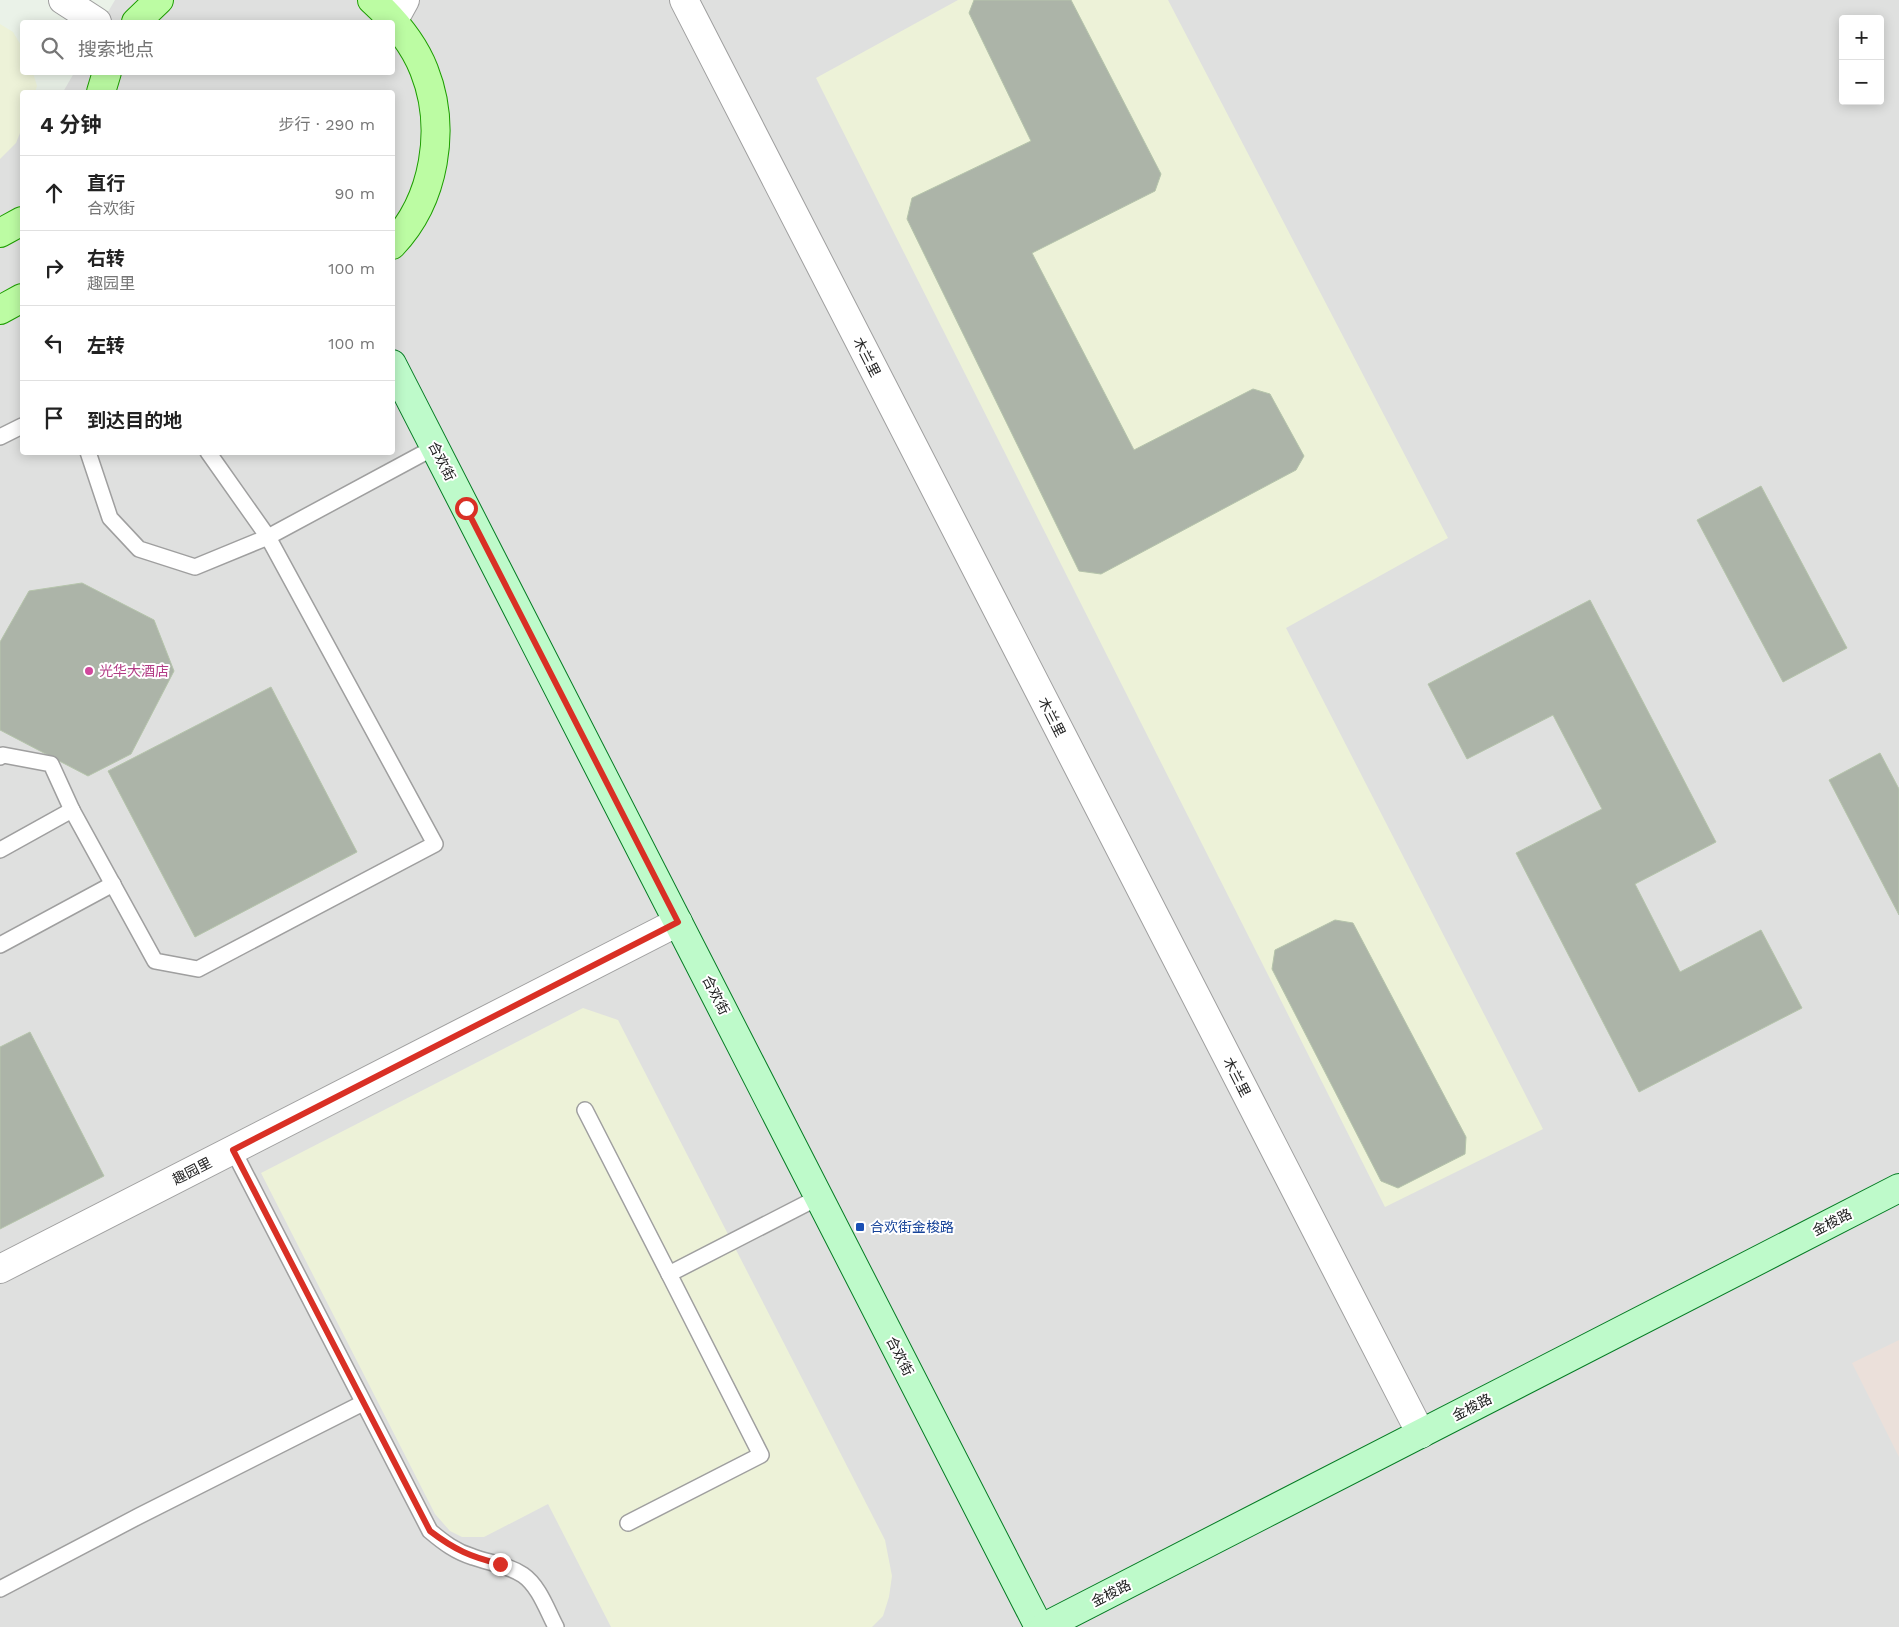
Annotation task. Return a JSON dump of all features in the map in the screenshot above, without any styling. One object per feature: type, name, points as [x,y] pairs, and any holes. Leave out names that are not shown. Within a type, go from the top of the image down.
[{"type":"main road","points":[[138,20],[159,0]]},
{"type":"main road","points":[[372,0],[395,7],[424,70],[432,99],[436,128],[434,157],[428,185],[416,212],[395,242]]},
{"type":"main road","points":[[102,90],[106,75]]},
{"type":"main road","points":[[0,233],[20,222]]},
{"type":"main road","points":[[0,310],[20,299]]},
{"type":"street","points":[[63,0],[93,20]]},
{"type":"street","name":"木兰里","points":[[684,0],[1421,1434]]},
{"type":"street","name":"合欢街","points":[[395,370],[1039,1627]]},
{"type":"street","name":"趣园里","points":[[0,1269],[678,922]]},
{"type":"street","name":"金梭路","points":[[1044,1627],[1899,1188]]},
{"type":"lane","points":[[0,437],[20,427]]},
{"type":"lane","points":[[89,455],[110,518],[139,549],[196,567],[268,537],[435,447]]},
{"type":"lane","points":[[0,757],[3,755],[51,764],[72,810],[155,961],[198,969],[435,844],[268,537],[210,455]]},
{"type":"lane","points":[[0,850],[72,810]]},
{"type":"lane","points":[[0,945],[113,884]]},
{"type":"lane","points":[[584,1110],[761,1455],[628,1523]]},
{"type":"lane","points":[[233,1150],[430,1531],[448,1546],[472,1557],[500,1564],[524,1576],[538,1592],[556,1627]]},
{"type":"lane","points":[[669,1274],[819,1197]]},
{"type":"lane","points":[[0,1589],[139,1516],[363,1403]]},
{"type":"shaded area","points":[[115,0],[1899,0],[1899,1627],[0,1627],[0,138],[20,127],[20,455],[395,455],[395,90],[64,90],[73,75],[395,75],[395,20],[103,20]]},
{"type":"shaded area","points":[[958,0],[1168,0],[1448,538],[1286,628],[1543,1129],[1385,1207],[816,78]]},
{"type":"shaded area","points":[[0,24],[13,32],[20,44],[20,75],[34,75],[37,86],[36,90],[20,90],[20,133],[16,143],[0,159]]},
{"type":"shaded area","points":[[583,1008],[618,1020],[885,1540],[892,1576],[889,1597],[883,1616],[872,1627],[611,1627],[548,1504],[484,1537],[462,1537],[450,1531],[435,1514],[261,1173]]},
{"type":"shaded area","points":[[1899,1340],[1899,1457],[1852,1363]]},
{"type":"building","points":[[974,0],[1071,0],[1161,174],[1155,191],[1032,253],[1134,450],[1253,389],[1270,394],[1304,456],[1296,470],[1101,574],[1079,571],[907,219],[912,198],[1031,141],[969,13]]},
{"type":"building","points":[[1761,486],[1847,648],[1783,682],[1697,520]]},
{"type":"building","points":[[82,583],[154,620],[174,671],[131,754],[88,776],[0,730],[0,642],[29,591]]},
{"type":"building","points":[[1590,600],[1716,842],[1635,884],[1680,972],[1761,930],[1802,1008],[1639,1092],[1516,853],[1602,809],[1553,715],[1467,759],[1428,684]]},
{"type":"building","points":[[271,687],[357,852],[195,937],[108,771]]},
{"type":"building","points":[[1880,753],[1899,789],[1899,915],[1829,780]]},
{"type":"building","points":[[1335,920],[1353,923],[1466,1137],[1465,1154],[1398,1188],[1381,1181],[1272,969],[1275,950]]},
{"type":"building","points":[[30,1032],[104,1176],[0,1229],[0,1047]]},
{"type":"place","name":"光华大酒店","points":[[89,671]]},
{"type":"place","name":"合欢街金梭路","points":[[860,1227]]},
{"type":"route","points":[[466,508],[678,922],[233,1150],[430,1531],[448,1546],[472,1557],[500,1564]]}]
